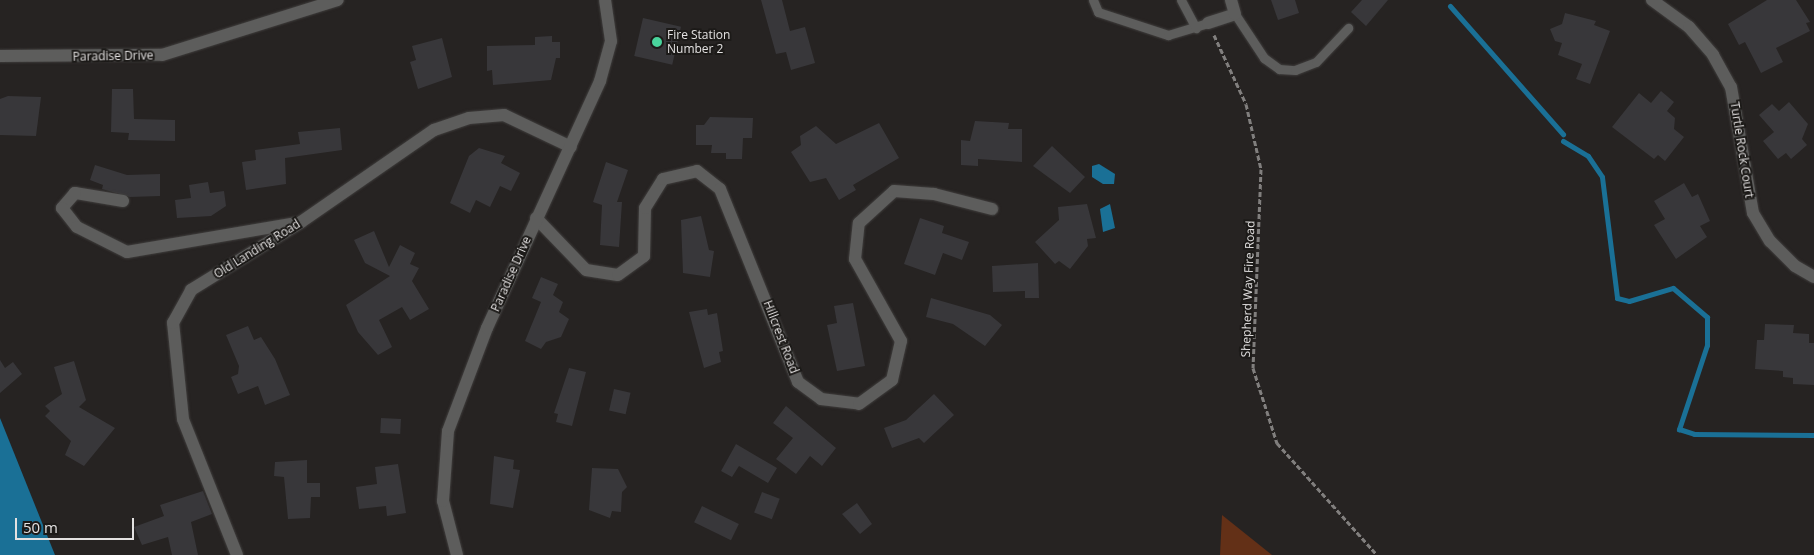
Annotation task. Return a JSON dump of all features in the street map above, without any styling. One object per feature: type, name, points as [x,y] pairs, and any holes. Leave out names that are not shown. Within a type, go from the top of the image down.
[{"type":"street","name":"Paradise Drive","points":[[0,56],[162,55],[338,0]]},
{"type":"street","name":"Paradise Drive","points":[[457,555],[443,501],[448,431],[470,368],[608,58],[611,32],[605,0]]},
{"type":"street","points":[[1208,23],[1235,14],[1231,0]]},
{"type":"street","name":"Turtle Rock Court","points":[[1652,0],[1689,27],[1713,55],[1731,87],[1753,213],[1770,241],[1795,266],[1814,277]]},
{"type":"street","name":"Old Landing Road","points":[[237,555],[183,419],[173,324],[191,290],[301,222],[434,130],[469,118],[504,115],[570,146]]},
{"type":"street","name":"Hillcrest Road","points":[[536,218],[586,270],[618,276],[644,256],[645,208],[663,180],[697,171],[720,189],[798,382],[821,399],[859,404],[892,380],[900,341],[855,259],[859,223],[894,191],[934,194],[992,209]]},
{"type":"street","points":[[123,201],[75,193],[62,208],[77,227],[127,252],[301,222]]},
{"type":"lane","points":[[1092,0],[1098,12],[1168,35],[1208,23]]},
{"type":"lane","points":[[1181,0],[1196,28]]},
{"type":"lane","points":[[1235,14],[1264,58],[1279,69],[1295,70],[1316,62],[1348,28]]},
{"type":"path","name":"Shepherd Way Fire Road","points":[[1208,23],[1246,104],[1261,169],[1253,368],[1277,443],[1377,555]]},
{"type":"shaded area","points":[[1222,515],[1272,555],[1220,555]]},
{"type":"water","points":[[1099,164],[1115,174],[1114,184],[1103,184],[1092,177],[1092,166]]},
{"type":"water","points":[[1110,204],[1115,228],[1103,232],[1100,209]]},
{"type":"water","points":[[0,418],[55,555],[0,555]]},
{"type":"building","points":[[761,0],[782,0],[790,31],[805,27],[815,63],[791,70],[786,52],[776,54]]},
{"type":"building","points":[[1271,0],[1295,0],[1299,13],[1278,20]]},
{"type":"building","points":[[1362,0],[1388,0],[1366,26],[1351,12]]},
{"type":"building","points":[[1767,0],[1796,0],[1810,22],[1806,23],[1810,31],[1776,48],[1783,62],[1761,73],[1745,42],[1739,45],[1728,24]]},
{"type":"building","points":[[1565,13],[1596,21],[1594,25],[1610,31],[1590,84],[1576,79],[1582,64],[1558,55],[1562,43],[1555,41],[1550,29],[1562,24]]},
{"type":"building","points":[[643,18],[681,27],[672,65],[634,56]]},
{"type":"building","points":[[552,36],[552,42],[560,42],[560,58],[556,58],[551,80],[493,85],[492,70],[487,71],[487,46],[535,45],[535,37]]},
{"type":"building","points":[[442,38],[452,77],[418,89],[410,62],[416,60],[412,46]]},
{"type":"building","points":[[112,89],[133,89],[134,119],[175,120],[175,141],[128,140],[129,133],[111,132]]},
{"type":"building","points":[[1661,91],[1674,102],[1667,111],[1675,118],[1674,129],[1684,137],[1665,161],[1658,155],[1654,159],[1612,127],[1639,93],[1651,103]]},
{"type":"building","points":[[8,96],[41,97],[36,136],[0,135],[0,99]]},
{"type":"building","points":[[1789,102],[1808,124],[1802,139],[1807,145],[1791,159],[1786,153],[1778,159],[1763,141],[1774,132],[1759,115],[1772,104],[1779,111]]},
{"type":"building","points":[[710,117],[753,118],[752,138],[743,138],[742,159],[726,159],[726,153],[711,153],[712,145],[696,145],[696,125],[704,125]]},
{"type":"building","points":[[975,121],[1009,123],[1008,129],[1022,129],[1022,162],[978,159],[978,166],[961,165],[961,140],[970,141]]},
{"type":"building","points":[[879,123],[899,158],[853,185],[856,190],[839,200],[826,178],[810,182],[791,152],[801,145],[800,136],[816,126],[836,144]]},
{"type":"building","points":[[340,128],[342,150],[285,158],[286,184],[246,190],[242,162],[256,160],[255,150],[300,144],[298,132]]},
{"type":"building","points":[[1052,146],[1085,177],[1070,193],[1033,166]]},
{"type":"building","points":[[479,148],[505,156],[501,163],[520,173],[511,191],[500,186],[490,207],[476,200],[470,213],[450,203],[469,156]]},
{"type":"building","points":[[606,162],[628,170],[617,202],[622,202],[619,247],[600,245],[602,205],[593,202]]},
{"type":"building","points":[[95,165],[127,175],[160,174],[160,196],[130,197],[102,189],[103,185],[90,180]]},
{"type":"building","points":[[208,182],[210,193],[224,191],[226,206],[211,216],[177,218],[175,200],[191,198],[189,185]]},
{"type":"building","points":[[1684,183],[1692,197],[1698,194],[1710,221],[1700,226],[1707,237],[1676,259],[1654,225],[1665,219],[1654,201]]},
{"type":"building","points":[[1087,204],[1096,238],[1087,239],[1088,246],[1070,269],[1059,261],[1055,264],[1035,242],[1059,220],[1058,207]]},
{"type":"building","points":[[701,216],[709,250],[714,251],[710,277],[683,273],[681,220]]},
{"type":"building","points":[[920,218],[944,226],[942,233],[969,242],[962,260],[943,253],[935,275],[904,264]]},
{"type":"building","points":[[374,231],[389,267],[400,245],[415,253],[410,264],[419,268],[412,281],[429,309],[410,320],[402,307],[379,320],[392,347],[378,355],[358,332],[346,305],[390,276],[365,263],[354,240]]},
{"type":"building","points":[[1038,263],[1039,298],[1025,298],[1025,291],[993,292],[992,266]]},
{"type":"building","points":[[541,277],[558,284],[553,295],[563,302],[559,312],[569,319],[561,337],[546,342],[541,349],[525,341],[541,302],[532,298]]},
{"type":"building","points":[[931,298],[990,315],[1002,325],[985,346],[953,324],[926,317]]},
{"type":"building","points":[[853,303],[865,366],[837,371],[827,325],[837,323],[834,306]]},
{"type":"building","points":[[707,309],[708,315],[717,313],[723,351],[719,352],[721,362],[704,368],[689,312]]},
{"type":"building","points":[[1765,324],[1794,325],[1793,333],[1809,334],[1809,343],[1814,343],[1814,385],[1793,384],[1793,378],[1783,377],[1783,371],[1755,369],[1757,340],[1764,340]]},
{"type":"building","points":[[248,326],[254,340],[261,337],[275,359],[290,395],[265,405],[258,386],[238,394],[231,377],[238,374],[239,366],[226,335]]},
{"type":"building","points":[[0,360],[5,368],[13,362],[22,374],[0,393]]},
{"type":"building","points":[[74,361],[86,400],[79,407],[115,428],[84,466],[65,455],[71,441],[45,416],[50,411],[45,406],[62,394],[54,367]]},
{"type":"building","points":[[569,368],[586,372],[572,426],[556,422],[558,414],[554,413]]},
{"type":"building","points":[[614,389],[631,393],[626,414],[609,410]]},
{"type":"building","points":[[934,394],[954,415],[924,443],[919,438],[892,448],[884,428],[906,420]]},
{"type":"building","points":[[786,406],[836,448],[822,466],[810,456],[796,474],[776,459],[793,438],[773,423]]},
{"type":"building","points":[[381,418],[401,419],[400,434],[380,433]]},
{"type":"building","points":[[736,444],[777,468],[768,483],[739,466],[732,477],[721,471]]},
{"type":"building","points":[[494,456],[514,460],[513,469],[520,470],[513,508],[490,504]]},
{"type":"building","points":[[307,460],[307,483],[320,483],[320,497],[311,497],[310,518],[288,519],[284,477],[274,476],[275,462]]},
{"type":"building","points":[[398,464],[406,513],[387,516],[386,506],[359,509],[356,487],[377,484],[375,467]]},
{"type":"building","points":[[592,468],[618,469],[627,487],[622,492],[621,512],[612,511],[610,518],[589,510]]},
{"type":"building","points":[[203,491],[212,514],[191,522],[198,555],[172,555],[168,537],[142,545],[134,527],[164,516],[160,505]]},
{"type":"building","points":[[762,492],[780,499],[772,519],[754,513]]},
{"type":"building","points":[[857,503],[872,524],[860,534],[842,514]]},
{"type":"building","points":[[702,506],[739,524],[731,540],[694,522]]},
{"type":"waterway","points":[[1450,6],[1563,134]]},
{"type":"waterway","points":[[1563,141],[1588,156],[1602,177],[1617,298],[1629,301],[1673,288],[1707,317],[1707,345],[1679,429],[1694,434],[1814,435]]},
{"type":"place","name":"Fire Station Number 2","points":[[657,42]]}]
